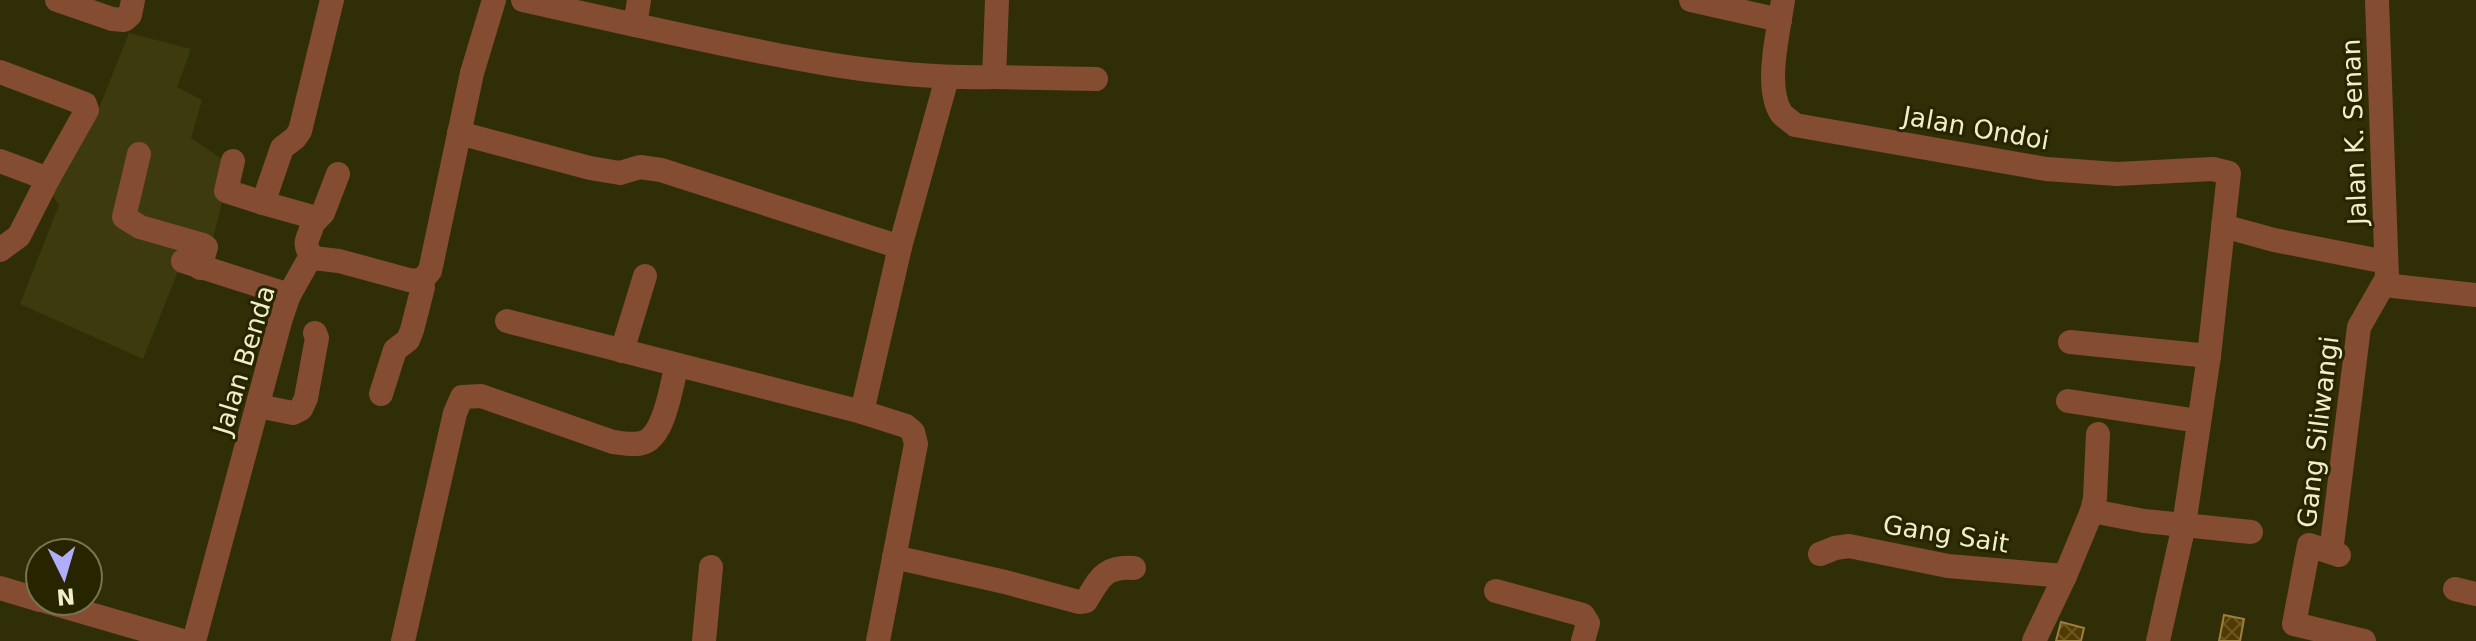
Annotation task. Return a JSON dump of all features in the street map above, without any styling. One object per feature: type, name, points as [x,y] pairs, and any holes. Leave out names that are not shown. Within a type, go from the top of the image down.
[{"type":"street","points":[[57,0],[112,19],[124,20],[130,15],[133,0]]},
{"type":"street","points":[[263,203],[282,148],[300,131],[332,0]]},
{"type":"street","points":[[421,281],[430,271],[475,61],[494,0]]},
{"type":"street","points":[[523,0],[763,52],[909,75],[1096,79]]},
{"type":"street","points":[[635,25],[639,0]]},
{"type":"street","points":[[994,77],[997,0]]},
{"type":"street","points":[[1691,0],[1781,10]]},
{"type":"street","name":"Jalan K. Senan","points":[[2377,0],[2386,270],[2393,286],[2476,295]]},
{"type":"street","name":"Jalan Ondoi","points":[[1781,10],[1773,71],[1774,92],[1781,114],[1795,125],[2046,169],[2117,174],[2213,169],[2229,173],[2223,226]]},
{"type":"street","points":[[0,72],[85,104],[86,114],[19,236],[0,250]]},
{"type":"street","points":[[862,412],[900,247],[947,78]]},
{"type":"street","points":[[459,133],[590,168],[620,173],[640,167],[661,170],[900,247]]},
{"type":"street","points":[[139,154],[124,217],[140,227],[206,247],[207,252],[192,264],[289,295]]},
{"type":"street","points":[[0,161],[48,179]]},
{"type":"street","points":[[233,161],[226,191],[313,217],[313,223]]},
{"type":"street","points":[[338,174],[323,213],[313,223],[305,242],[307,251],[313,258],[321,257],[421,281]]},
{"type":"street","points":[[2158,641],[2184,525],[2209,356],[2223,226]]},
{"type":"street","name":"Jalan K. Senan","points":[[2223,226],[2386,270]]},
{"type":"street","name":"Jalan Benda","points":[[194,641],[289,295],[313,258]]},
{"type":"street","name":"Gang Siliwangi","points":[[2329,638],[2294,624],[2309,545],[2335,554],[2359,327],[2386,270]]},
{"type":"street","points":[[622,351],[645,276]]},
{"type":"street","points":[[381,394],[395,350],[408,340],[412,330],[423,287],[421,281]]},
{"type":"street","points":[[507,321],[862,412],[906,426],[913,432],[916,444],[878,641]]},
{"type":"street","points":[[258,406],[293,413],[301,409],[312,368],[317,338],[315,333]]},
{"type":"street","points":[[2070,342],[2209,356]]},
{"type":"street","points":[[403,641],[452,428],[462,397],[481,396],[613,442],[632,445],[646,441],[658,431],[677,365]]},
{"type":"street","points":[[2068,401],[2198,421]]},
{"type":"street","points":[[2034,641],[2092,511],[2098,434]]},
{"type":"street","points":[[2092,511],[2144,521],[2251,532]]},
{"type":"street","name":"Gang Sait","points":[[1820,554],[1849,546],[1948,566],[2065,576]]},
{"type":"street","points":[[894,557],[1079,602],[1086,601],[1107,571],[1134,568]]},
{"type":"street","points":[[704,641],[711,567]]},
{"type":"street","points":[[0,588],[24,595]]},
{"type":"street","points":[[1496,591],[1583,615],[1588,623],[1583,641]]},
{"type":"street","points":[[93,617],[151,636],[183,641]]},
{"type":"street","points":[[2329,638],[2364,641]]},
{"type":"shaded area","points":[[129,33],[191,49],[177,87],[202,100],[191,138],[231,165],[213,239],[192,236],[143,359],[20,304],[59,205],[51,193],[99,108]]},
{"type":"building","points":[[2224,615],[2244,619],[2240,641],[2219,641]]},
{"type":"building","points":[[2061,622],[2084,628],[2081,641],[2056,641]]}]
